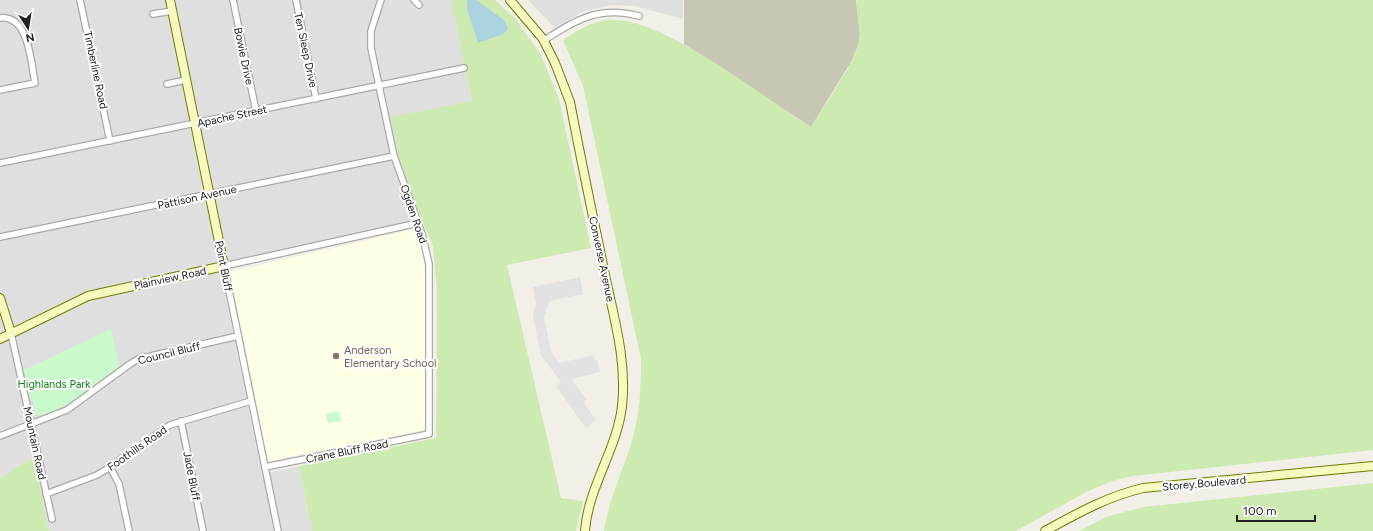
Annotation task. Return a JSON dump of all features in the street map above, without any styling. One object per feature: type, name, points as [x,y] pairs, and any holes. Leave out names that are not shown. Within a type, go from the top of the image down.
[{"type":"main road","name":"Point Bluff","points":[[170,0],[224,266]]},
{"type":"main road","name":"Converse Avenue","points":[[510,0],[543,41],[556,63],[570,102],[623,359],[623,396],[619,422],[610,451],[592,497],[585,531]]},
{"type":"main road","name":"Plainview Road","points":[[0,339],[11,332],[88,296],[224,266]]},
{"type":"main road","name":"Mountain Road","points":[[0,298],[11,332]]},
{"type":"main road","name":"Storey Boulevard","points":[[1044,531],[1094,504],[1143,488],[1373,466]]},
{"type":"street","name":"Timberline Road","points":[[80,0],[110,141]]},
{"type":"street","name":"Bowie Drive","points":[[233,0],[256,111]]},
{"type":"street","name":"Ten Sleep Drive","points":[[296,0],[316,99]]},
{"type":"street","name":"Ogden Road","points":[[381,0],[374,20],[370,39],[394,156],[427,251],[430,278],[429,434]]},
{"type":"street","points":[[414,0],[419,5]]},
{"type":"street","points":[[153,14],[172,10]]},
{"type":"street","points":[[543,41],[571,23],[597,14],[606,12],[622,12],[639,16]]},
{"type":"street","points":[[0,18],[9,18],[20,26],[24,33],[35,83],[0,90]]},
{"type":"street","name":"Apache Street","points":[[0,164],[464,68]]},
{"type":"street","points":[[167,84],[186,80]]},
{"type":"street","name":"Pattison Avenue","points":[[0,237],[394,156]]},
{"type":"street","name":"Plainview Road","points":[[224,266],[418,223]]},
{"type":"street","name":"Point Bluff","points":[[224,266],[278,531]]},
{"type":"street","name":"Mountain Road","points":[[11,332],[52,519]]},
{"type":"street","name":"Council Bluff","points":[[0,436],[67,410],[138,359],[238,336]]},
{"type":"street","name":"Foothills Road","points":[[46,494],[96,475],[110,467],[157,433],[181,421],[252,401]]},
{"type":"street","name":"Jade Bluff","points":[[181,421],[203,531]]},
{"type":"street","name":"Crane Bluff Road","points":[[265,467],[429,434]]},
{"type":"street","points":[[110,467],[119,484],[129,531]]},
{"type":"shaded area","points":[[0,0],[451,0],[472,101],[404,177],[412,221],[219,264],[262,474],[299,466],[312,531],[49,531],[34,458],[18,466],[0,479]]},
{"type":"shaded area","points":[[528,0],[683,0],[683,19],[635,6],[611,5],[584,11],[555,28]]},
{"type":"shaded area","points":[[684,0],[856,0],[860,34],[858,46],[851,62],[811,127],[684,44]]},
{"type":"shaded area","name":"Anderson Elementary School","points":[[415,229],[423,255],[426,284],[426,428],[420,431],[268,461],[230,272]]},
{"type":"shaded area","points":[[580,277],[583,294],[549,301],[544,317],[551,352],[559,363],[594,355],[595,361],[597,360],[600,372],[571,379],[587,400],[584,403],[596,420],[586,428],[556,386],[561,382],[541,355],[533,317],[536,302],[533,287]]},
{"type":"green space","points":[[451,0],[495,0],[514,17],[540,53],[559,99],[591,248],[507,265],[561,498],[583,501],[576,531],[312,531],[299,466],[436,438],[437,292],[433,247],[404,177],[391,117],[472,101]]},
{"type":"green space","points":[[856,0],[1373,0],[1373,450],[1133,476],[1112,481],[1086,492],[1016,531],[604,531],[609,509],[634,434],[638,413],[641,359],[583,86],[563,40],[589,25],[601,21],[607,20],[630,22],[655,31],[683,44],[740,79],[811,127],[838,85],[857,51],[860,32]]},
{"type":"green space","name":"Highlands Park","points":[[111,329],[119,366],[66,405],[44,415],[36,415],[24,370]]},
{"type":"green space","points":[[339,411],[341,421],[330,423],[327,422],[326,414]]},
{"type":"green space","points":[[34,458],[49,531],[0,531],[0,479],[18,466]]},
{"type":"green space","points":[[1373,483],[1373,531],[1079,531],[1106,517],[1143,507]]},
{"type":"water","points":[[467,0],[476,0],[505,21],[508,29],[503,34],[478,43],[467,9]]},
{"type":"place","name":"Anderson Elementary School","points":[[336,356]]}]
